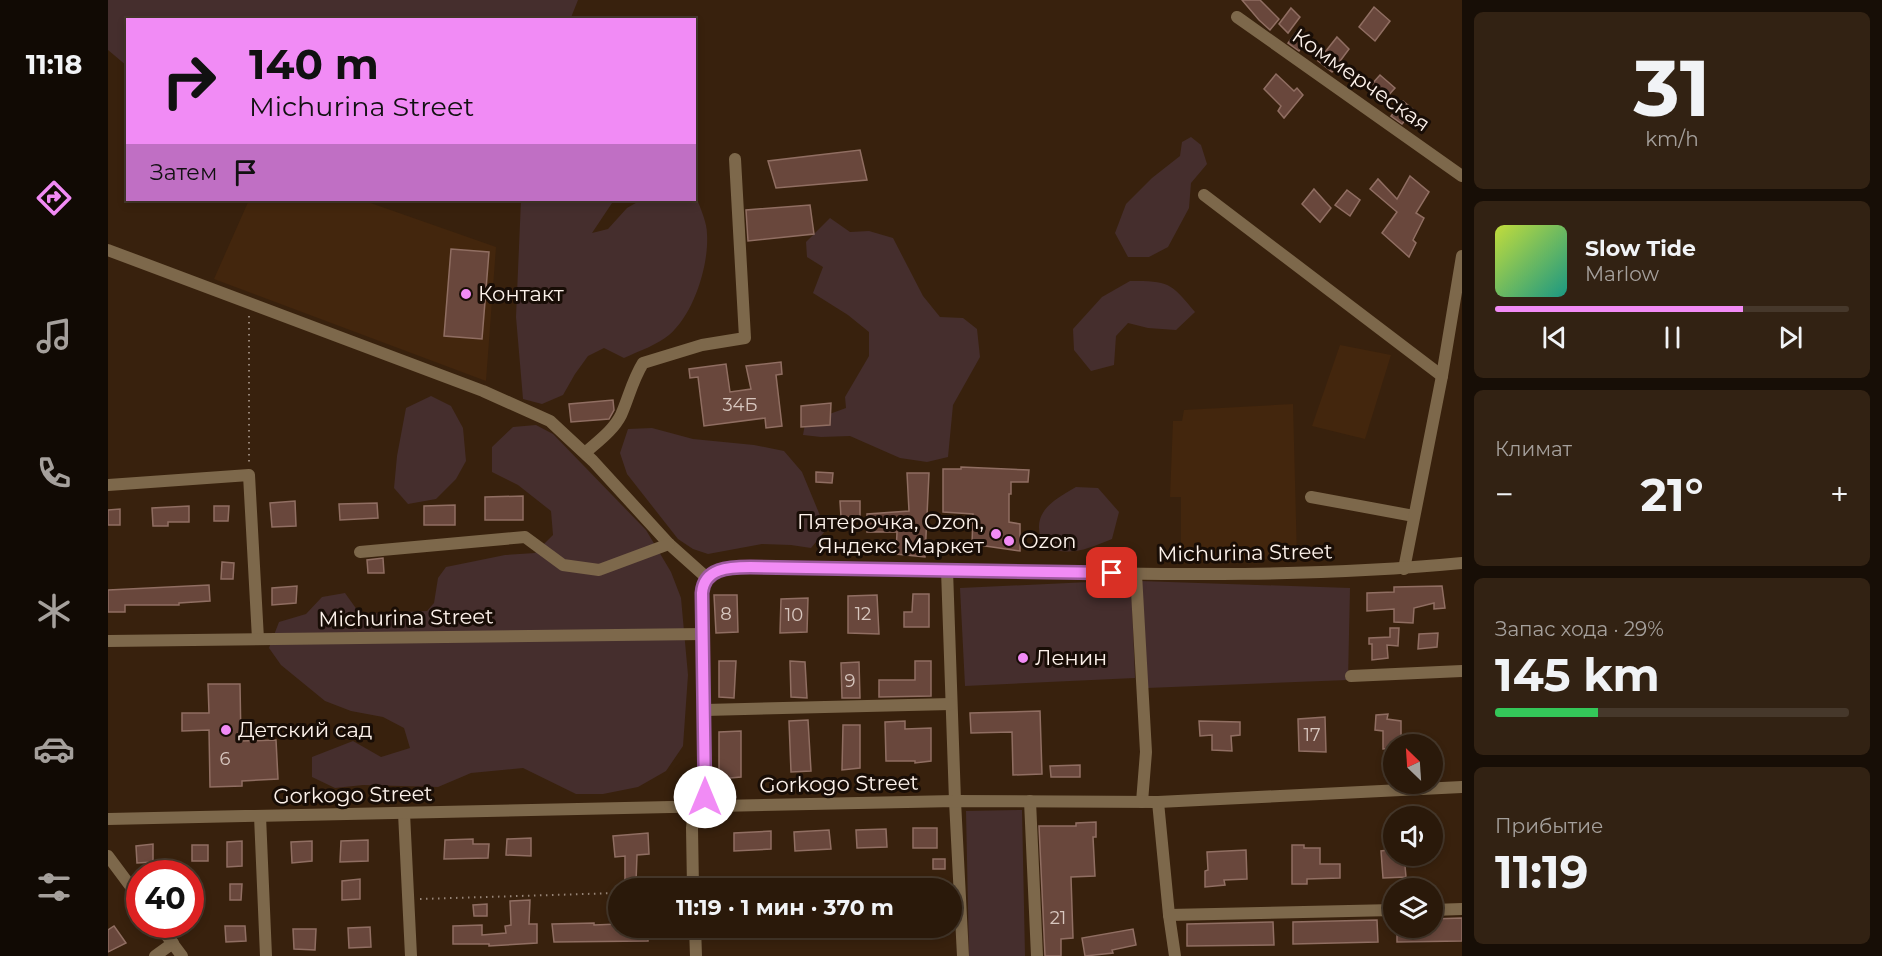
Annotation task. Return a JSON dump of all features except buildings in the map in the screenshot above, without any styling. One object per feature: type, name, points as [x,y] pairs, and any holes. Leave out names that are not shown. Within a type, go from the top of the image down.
[{"type":"street","name":"Коммерческая","points":[[1237,17],[1462,176]]},
{"type":"street","points":[[585,453],[608,432],[620,417],[632,381],[643,363],[702,345],[745,338],[735,159]]},
{"type":"street","points":[[1204,195],[1442,375]]},
{"type":"street","points":[[108,250],[483,391],[550,421],[585,453],[669,544],[707,578],[702,593],[705,797],[693,819],[693,878]]},
{"type":"street","points":[[1404,569],[1442,375],[1462,256]]},
{"type":"street","points":[[108,485],[249,476],[258,639]]},
{"type":"street","points":[[1311,497],[1414,516]]},
{"type":"street","points":[[360,552],[525,537],[563,565],[599,570],[669,544]]},
{"type":"street","name":"Michurina Street","points":[[707,578],[726,567],[1136,574],[1316,573],[1404,569],[1462,563]]},
{"type":"street","points":[[947,570],[959,878]]},
{"type":"street","points":[[1136,574],[1146,752],[1142,802]]},
{"type":"street","name":"Michurina Street","points":[[108,641],[704,634]]},
{"type":"street","points":[[1351,676],[1462,671]]},
{"type":"street","points":[[705,710],[951,704]]},
{"type":"street","name":"Gorkogo Street","points":[[108,819],[955,801],[1158,802],[1462,787]]},
{"type":"street","points":[[1030,801],[1037,956]]},
{"type":"street","points":[[1158,802],[1175,956]]},
{"type":"street","points":[[404,813],[411,956]]},
{"type":"street","points":[[260,816],[266,956]]},
{"type":"street","points":[[108,856],[126,880]]},
{"type":"street","points":[[1443,910],[1462,909]]},
{"type":"street","points":[[1169,915],[1383,910]]},
{"type":"street","points":[[169,938],[182,956]]},
{"type":"street","points":[[695,938],[696,956]]},
{"type":"street","points":[[962,938],[963,956]]},
{"type":"street","points":[[154,956],[173,943]]},
{"type":"path","points":[[249,303],[249,476]]},
{"type":"path","points":[[408,900],[608,893]]},
{"type":"shaded area","points":[[108,0],[578,0],[571,18],[126,18],[126,65],[108,50]]},
{"type":"shaded area","points":[[1191,137],[1201,145],[1207,164],[1191,183],[1189,208],[1168,247],[1149,257],[1128,257],[1115,233],[1126,204],[1152,178],[1180,156],[1182,142]]},
{"type":"shaded area","points":[[697,199],[707,230],[707,246],[698,288],[686,315],[669,335],[648,348],[624,358],[604,348],[588,356],[563,395],[542,404],[523,399],[516,317],[521,201],[613,201],[592,233],[608,229],[627,208],[639,201],[696,201]]},
{"type":"shaded area","points":[[249,201],[365,201],[496,247],[486,381],[214,279]]},
{"type":"shaded area","points":[[830,218],[850,232],[869,231],[893,238],[923,296],[940,317],[963,318],[977,329],[980,357],[953,405],[948,457],[927,462],[900,458],[850,436],[803,435],[806,418],[824,416],[846,408],[845,397],[869,356],[869,332],[848,315],[813,293],[823,267],[807,257],[806,242]]},
{"type":"shaded area","points":[[1130,281],[1168,285],[1180,294],[1195,312],[1176,330],[1148,328],[1128,323],[1116,336],[1114,365],[1091,371],[1074,350],[1073,329],[1102,297]]},
{"type":"shaded area","points":[[1340,345],[1391,355],[1365,439],[1312,426]]},
{"type":"shaded area","points":[[431,396],[451,406],[463,428],[466,461],[456,479],[436,499],[408,504],[394,488],[406,408]]},
{"type":"shaded area","points":[[1293,404],[1297,558],[1181,563],[1181,497],[1170,497],[1173,421],[1182,421],[1184,410]]},
{"type":"shaded area","points":[[536,425],[553,434],[646,530],[671,572],[681,598],[688,675],[683,746],[666,771],[638,787],[603,794],[576,794],[523,768],[471,773],[438,787],[363,785],[335,788],[312,777],[312,757],[353,741],[381,757],[410,748],[404,728],[383,717],[351,711],[325,701],[281,665],[269,648],[279,622],[306,614],[322,597],[345,593],[360,614],[427,611],[434,603],[438,578],[446,567],[505,555],[535,553],[553,535],[551,511],[518,485],[492,472],[492,447],[513,427]]},
{"type":"shaded area","points":[[652,428],[693,439],[754,445],[784,451],[802,472],[826,530],[811,548],[762,544],[708,554],[693,549],[678,539],[627,474],[620,453],[628,429]]},
{"type":"shaded area","points":[[1076,487],[1098,488],[1119,512],[1112,539],[1087,549],[1071,552],[1044,547],[1039,526],[1041,517],[1050,504]]},
{"type":"shaded area","points":[[1131,580],[1135,678],[965,686],[960,588]]},
{"type":"shaded area","points":[[1140,581],[1350,588],[1348,680],[1147,688]]},
{"type":"shaded area","points":[[1022,810],[1025,956],[969,956],[966,811]]},
{"type":"place","name":"Контакт","points":[[466,294]]},
{"type":"place","name":"Пятерочка, Ozon, Яндекс Маркет","points":[[996,534]]},
{"type":"place","name":"Ozon","points":[[1009,541]]},
{"type":"place","name":"Ленин","points":[[1023,658]]},
{"type":"place","name":"Детский сад","points":[[226,730]]},
{"type":"route","points":[[705,797],[705,672],[702,593],[707,578],[716,572],[726,567],[750,567],[1112,573]]}]
